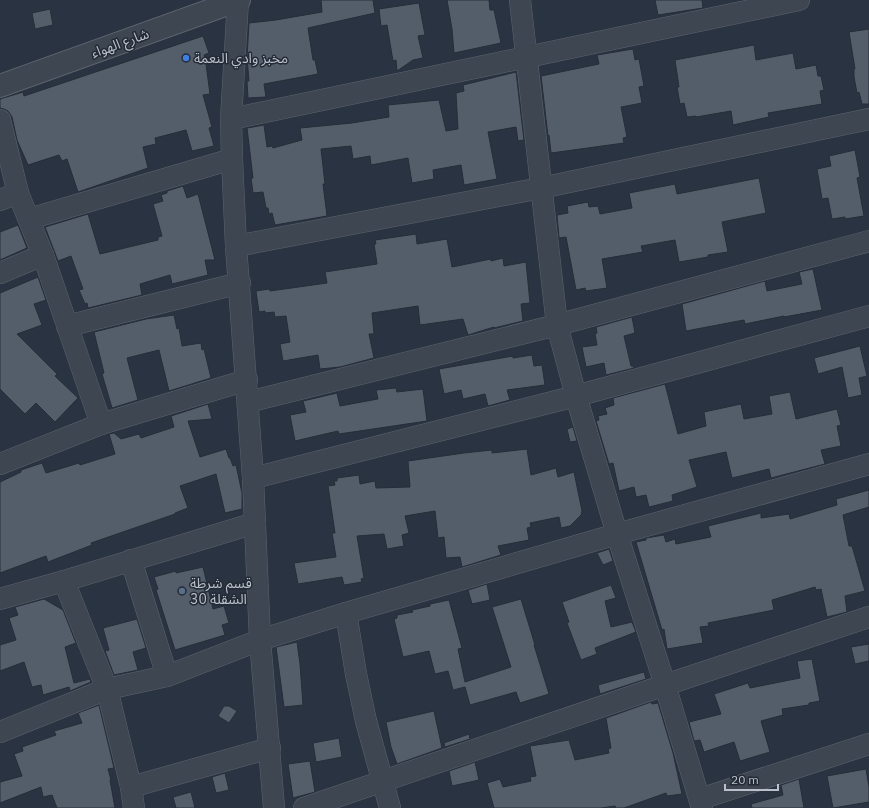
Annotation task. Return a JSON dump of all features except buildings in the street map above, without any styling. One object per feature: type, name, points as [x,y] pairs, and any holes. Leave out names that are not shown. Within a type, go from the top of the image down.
[{"type":"street","points":[[238,0],[231,119],[232,159],[236,246],[254,478],[260,640],[274,808]]},
{"type":"street","name":"شارع الهواء","points":[[0,86],[238,0]]},
{"type":"street","points":[[520,0],[557,325],[576,396],[617,534],[701,804],[869,744]]},
{"type":"street","points":[[231,119],[799,0]]},
{"type":"street","points":[[236,246],[541,188],[869,119]]},
{"type":"street","points":[[0,120],[9,196],[29,219],[101,424]]},
{"type":"street","points":[[29,219],[232,159]]},
{"type":"street","points":[[248,402],[557,325],[869,240]]},
{"type":"street","points":[[0,273],[42,255]]},
{"type":"street","points":[[67,326],[240,283]]},
{"type":"street","points":[[254,478],[576,396],[869,316]]},
{"type":"street","points":[[0,464],[101,424],[247,380]]},
{"type":"street","points":[[0,732],[107,689],[167,676],[260,640],[346,613],[617,534],[869,464]]},
{"type":"street","points":[[0,598],[64,581],[255,522]]},
{"type":"street","points":[[131,560],[167,676]]},
{"type":"street","points":[[64,581],[107,689],[131,787],[134,808]]},
{"type":"street","points":[[346,613],[356,674],[366,721],[390,808]]},
{"type":"street","points":[[304,808],[869,617]]},
{"type":"street","points":[[131,787],[270,748]]},
{"type":"place","name":"مخبز وادي النعمة","points":[[186,58]]},
{"type":"place","name":"قسم شرطة الشقلة 30","points":[[182,591]]}]
